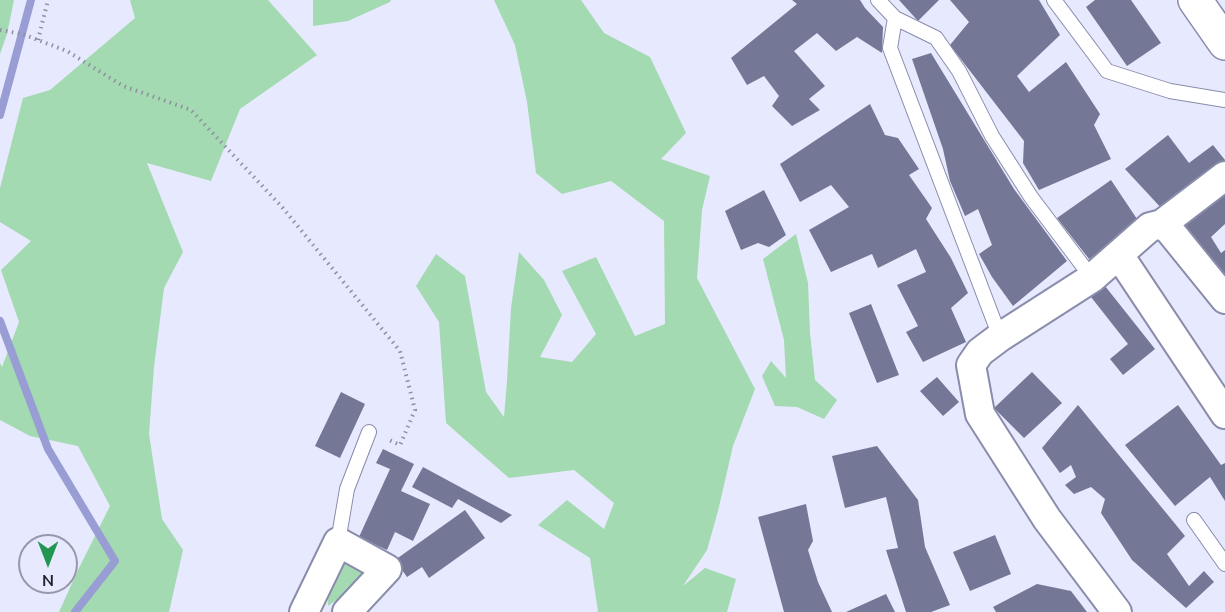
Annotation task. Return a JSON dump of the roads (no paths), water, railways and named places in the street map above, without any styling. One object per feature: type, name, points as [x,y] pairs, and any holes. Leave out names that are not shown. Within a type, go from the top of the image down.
[{"type":"main road","points":[[1195,0],[1225,43]]},
{"type":"street","points":[[1117,612],[1047,519],[980,414],[971,365],[980,352],[1000,337],[1092,278],[1150,227],[1162,224],[1225,176]]},
{"type":"street","points":[[1162,224],[1225,300]]},
{"type":"street","points":[[1119,255],[1225,414]]},
{"type":"street","points":[[304,612],[338,542],[387,569],[347,612]]},
{"type":"lane","points":[[878,0],[895,18],[936,38],[959,71],[992,136],[1031,197],[1092,278]]},
{"type":"lane","points":[[1054,0],[1107,71],[1170,92],[1225,100]]},
{"type":"lane","points":[[895,18],[890,48],[1000,337]]},
{"type":"lane","points":[[338,542],[347,489],[369,432]]},
{"type":"lane","points":[[1194,520],[1225,564]]},
{"type":"waterway","points":[[0,115],[31,0]]},
{"type":"waterway","points":[[0,321],[48,449],[115,561],[75,612]]}]
